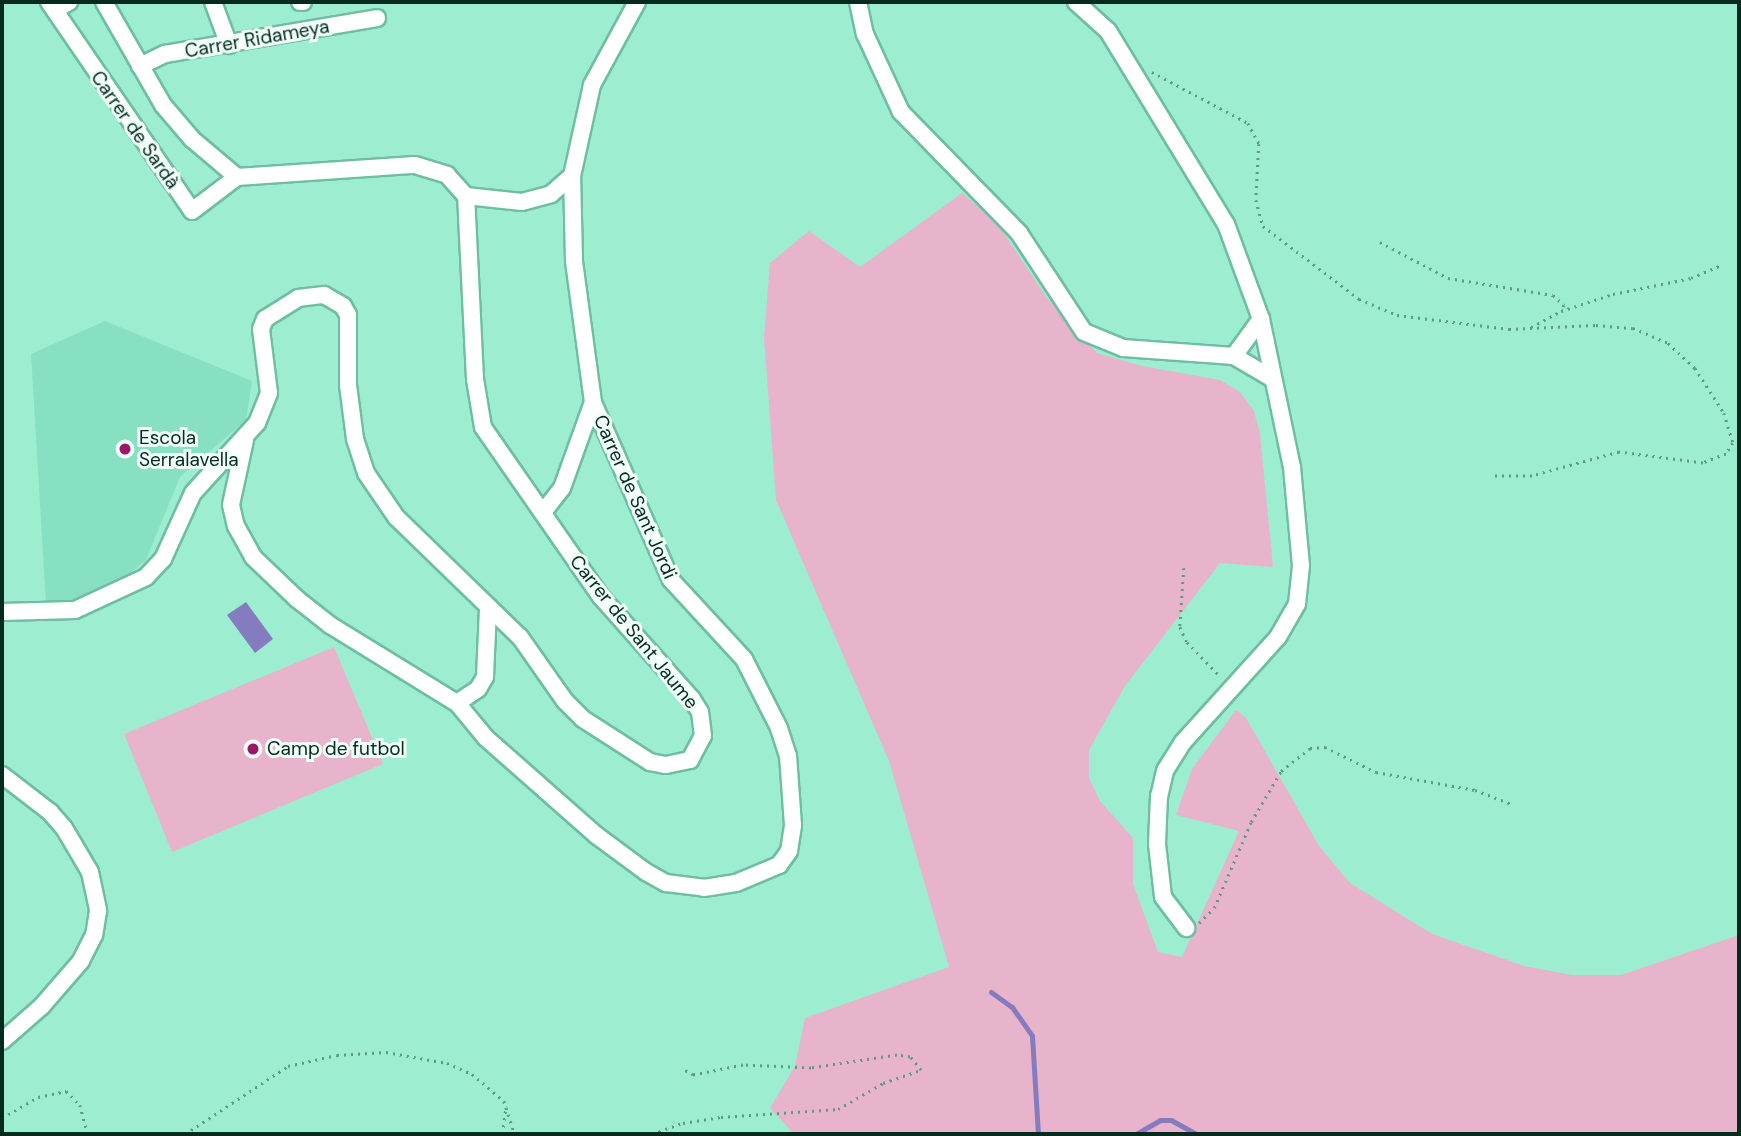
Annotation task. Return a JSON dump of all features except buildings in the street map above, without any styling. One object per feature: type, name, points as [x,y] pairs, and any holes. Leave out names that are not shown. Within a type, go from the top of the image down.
[{"type":"street","name":"Carrer de Sardà","points":[[49,2],[192,211],[237,177]]},
{"type":"street","points":[[54,2],[58,8],[69,2]]},
{"type":"street","points":[[104,2],[163,105],[192,139],[237,177],[415,165],[447,175],[466,196],[537,200],[572,176]]},
{"type":"street","points":[[213,2],[229,45]]},
{"type":"street","name":"Carrer de Sant Jordi","points":[[245,440],[231,505],[236,526],[253,556],[330,625],[457,703],[486,738],[596,835],[666,883],[704,888],[736,883],[771,870],[789,851],[792,794],[779,728],[744,659],[671,580],[593,402],[574,261],[572,176],[592,85],[637,2]]},
{"type":"street","points":[[1076,2],[1108,31],[1227,223],[1261,319],[1292,467],[1301,581],[1287,623],[1178,750],[1159,796],[1157,844],[1163,897],[1186,928]]},
{"type":"street","points":[[863,4],[865,34],[901,112],[1019,233],[1084,332],[1123,348],[1234,356],[1273,379]]},
{"type":"street","name":"Carrer Ridameya","points":[[140,66],[165,54],[377,18]]},
{"type":"street","name":"Carrer de Sant Jaume","points":[[245,440],[269,393],[261,329],[265,319],[273,311],[313,294],[343,306],[348,315],[351,417],[366,472],[396,517],[520,637],[565,701],[604,735],[659,765],[680,764],[695,754],[703,724],[692,699],[601,597],[544,511],[488,438],[479,411],[466,196]]},
{"type":"street","points":[[1234,356],[1261,319]]},
{"type":"street","points":[[544,511],[562,488],[593,402]]},
{"type":"street","points":[[2,612],[75,610],[146,577],[163,559],[193,493],[245,440]]},
{"type":"street","points":[[457,703],[478,689],[485,677],[488,608]]},
{"type":"street","points":[[2,775],[50,812],[64,828],[90,872],[98,911],[94,935],[81,961],[42,1006],[2,1041]]},
{"type":"path","points":[[1147,68],[1248,123],[1259,144],[1256,200],[1263,226],[1359,299],[1378,310],[1410,317],[1526,328],[1621,326],[1668,343],[1706,383],[1724,413],[1733,443],[1726,454],[1703,463],[1619,452],[1532,476],[1490,476]]},
{"type":"path","points":[[1380,242],[1448,278],[1553,295],[1564,305],[1561,311]]},
{"type":"path","points":[[1526,328],[1561,311],[1632,289],[1691,278],[1722,265]]},
{"type":"path","points":[[1184,568],[1180,627],[1198,655],[1235,686]]},
{"type":"path","points":[[1186,928],[1210,914],[1270,788],[1289,760],[1310,748],[1325,747],[1376,772],[1475,790],[1514,805]]},
{"type":"path","points":[[185,1134],[266,1077],[288,1066],[337,1055],[386,1052],[447,1063],[472,1074],[506,1106],[515,1134]]},
{"type":"path","points":[[652,1134],[683,1123],[721,1117],[838,1108],[883,1083],[921,1070],[910,1058],[897,1055],[811,1068],[743,1065],[693,1075],[682,1069]]},
{"type":"path","points":[[2,1118],[37,1097],[66,1091],[80,1105],[88,1134]]},
{"type":"path","points":[[502,1134],[506,1106]]},
{"type":"shaded area","points":[[962,193],[999,226],[1047,298],[1097,353],[1142,366],[1220,380],[1240,392],[1254,411],[1260,434],[1273,567],[1220,563],[1125,686],[1089,750],[1089,778],[1100,801],[1133,838],[1133,884],[1158,952],[1182,957],[1239,831],[1176,815],[1192,769],[1236,710],[1246,718],[1319,846],[1350,883],[1432,934],[1524,966],[1572,975],[1621,975],[1739,935],[1739,1134],[794,1134],[770,1108],[795,1066],[805,1018],[949,967],[889,761],[776,500],[764,337],[770,263],[809,231],[860,267]]},
{"type":"shaded area","name":"Escola Serralavella","points":[[105,321],[252,381],[246,420],[180,477],[146,560],[120,582],[71,600],[46,603],[31,354]]},
{"type":"shaded area","points":[[246,602],[273,639],[255,653],[227,615]]},
{"type":"shaded area","name":"Camp de futbol","points":[[334,647],[383,764],[172,852],[124,734]]},
{"type":"waterway","points":[[991,992],[1012,1007],[1032,1036],[1038,1134]]},
{"type":"waterway","points":[[1136,1134],[1160,1120],[1171,1120],[1196,1134]]},
{"type":"waterway","points":[[1405,1134],[1431,1134]]},
{"type":"place","name":"Escola Serralavella","points":[[125,449]]},
{"type":"place","name":"Camp de futbol","points":[[253,749]]}]
